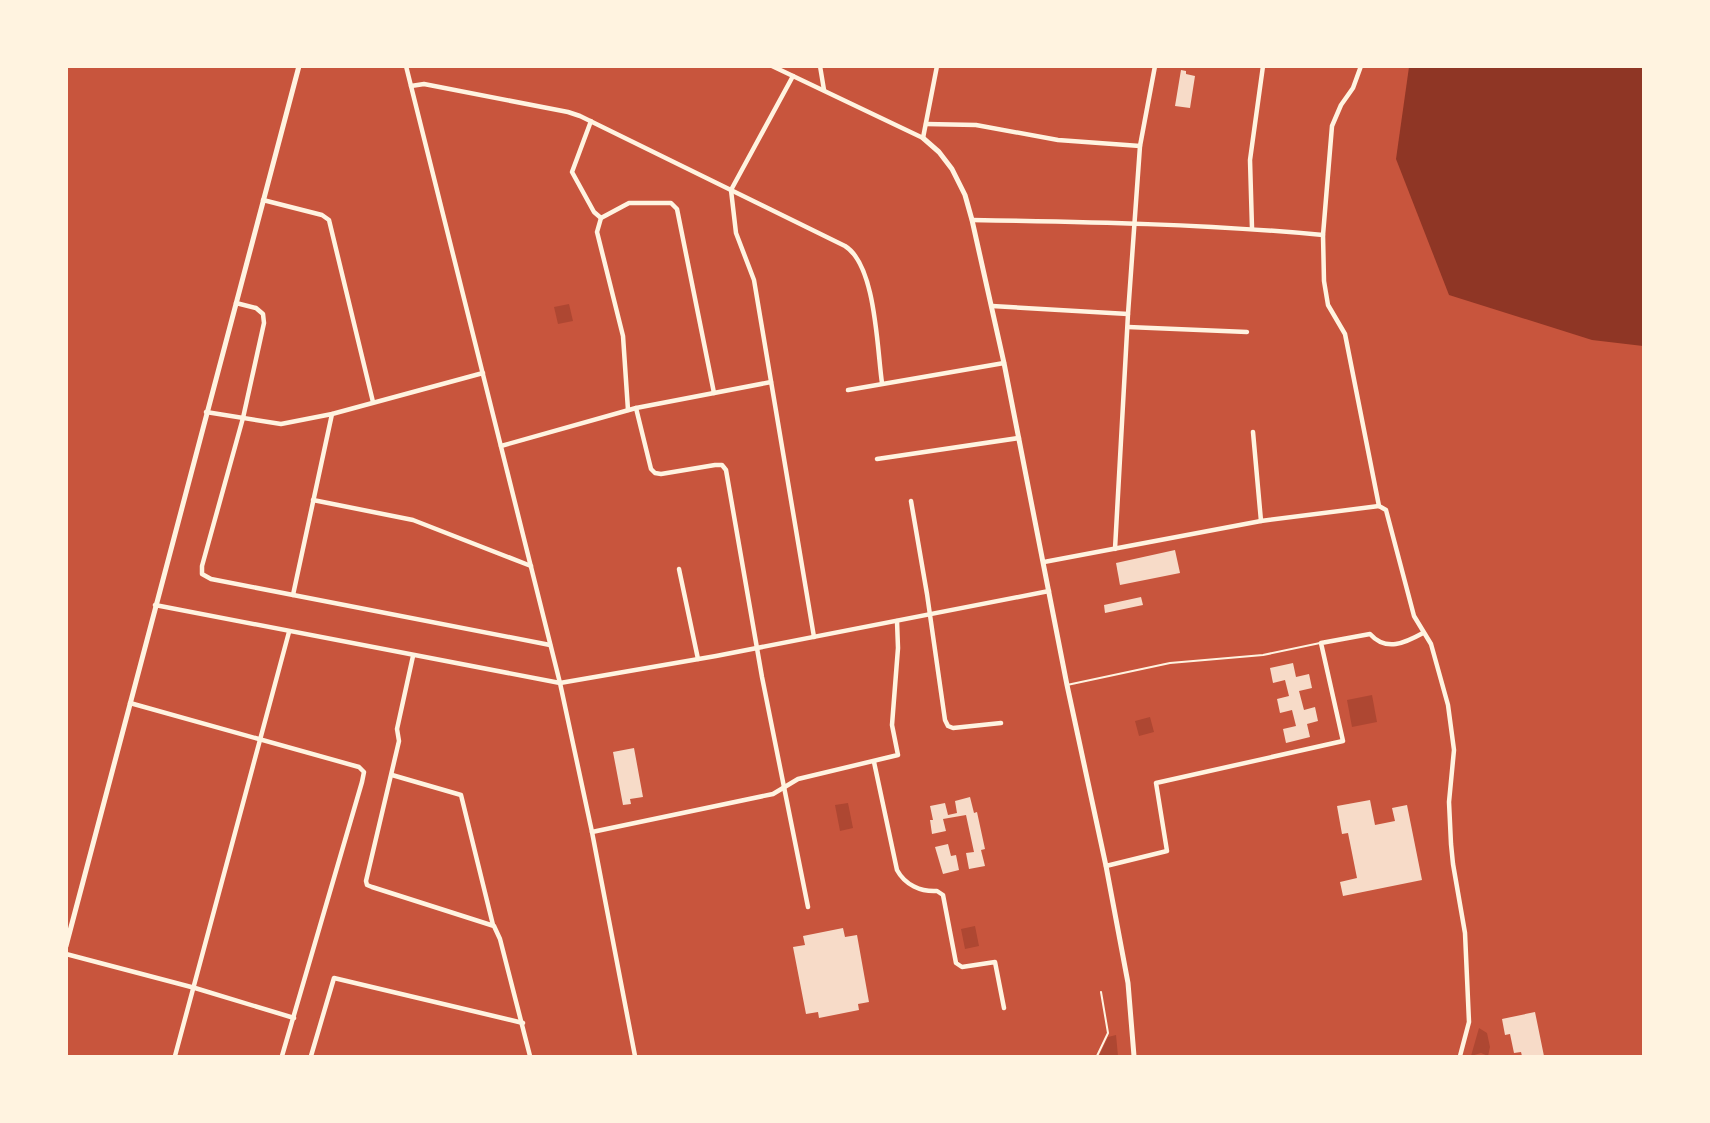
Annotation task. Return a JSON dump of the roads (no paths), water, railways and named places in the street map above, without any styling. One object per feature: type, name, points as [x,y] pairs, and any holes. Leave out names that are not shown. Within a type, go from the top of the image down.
[{"type":"street","points":[[66,946],[299,66]]},
{"type":"street","points":[[406,66],[560,683],[635,1056]]},
{"type":"street","points":[[772,66],[923,138],[939,152],[952,169],[965,195],[1004,363],[1106,866],[1128,983],[1134,1056]]},
{"type":"street","points":[[820,66],[824,90]]},
{"type":"street","points":[[923,138],[937,66]]},
{"type":"street","points":[[1252,228],[1250,160],[1263,66]]},
{"type":"street","points":[[1361,66],[1353,88],[1341,105],[1332,126],[1323,235],[1328,305],[1345,334],[1379,506]]},
{"type":"street","points":[[1115,549],[1140,146],[1155,68]]},
{"type":"street","points":[[793,75],[731,190],[736,233],[754,279],[814,637]]},
{"type":"street","points":[[411,86],[424,84],[568,112],[852,250],[860,261],[869,284],[882,383]]},
{"type":"street","points":[[590,121],[572,172],[594,212],[601,218]]},
{"type":"street","points":[[926,124],[976,125],[1058,140],[1140,146]]},
{"type":"street","points":[[263,200],[323,215],[329,220],[373,402]]},
{"type":"street","points":[[628,410],[623,336],[597,232],[601,218],[629,203],[675,205],[715,393]]},
{"type":"street","points":[[972,220],[1252,228],[1323,235]]},
{"type":"street","points":[[235,302],[256,308],[264,314],[264,323],[243,418],[202,574],[211,579],[550,645]]},
{"type":"street","points":[[992,306],[1128,314]]},
{"type":"street","points":[[1128,327],[1247,331]]},
{"type":"street","points":[[848,390],[1004,363]]},
{"type":"street","points":[[206,412],[281,424],[332,414],[483,373]]},
{"type":"street","points":[[501,446],[636,408],[771,382]]},
{"type":"street","points":[[636,408],[651,469],[655,473],[715,465],[722,465],[726,470],[757,648],[808,907]]},
{"type":"street","points":[[293,595],[332,414]]},
{"type":"street","points":[[1253,432],[1261,521]]},
{"type":"street","points":[[877,459],[1019,438]]},
{"type":"street","points":[[313,500],[413,520],[531,566]]},
{"type":"street","points":[[911,501],[944,720],[953,728],[1001,723]]},
{"type":"street","points":[[1044,562],[1261,521],[1379,506],[1386,510],[1414,616],[1430,644],[1441,672],[1448,705],[1454,750],[1450,816],[1452,864],[1465,933],[1469,1021],[1460,1056]]},
{"type":"street","points":[[679,569],[698,659]]},
{"type":"street","points":[[155,604],[560,683],[1050,591]]},
{"type":"street","points":[[592,832],[760,797],[785,789],[798,779],[898,755],[892,725],[898,648],[897,621]]},
{"type":"street","points":[[175,1056],[289,632]]},
{"type":"street","points":[[1106,866],[1167,850],[1156,783],[1343,741],[1321,643],[1370,634],[1380,643],[1390,645],[1408,641],[1423,633]]},
{"type":"street","points":[[413,656],[397,729],[399,741],[367,885],[494,926]]},
{"type":"street","points":[[130,703],[359,767],[364,772],[282,1056]]},
{"type":"street","points":[[874,762],[900,877],[923,892],[937,891],[943,895],[956,963],[962,967],[995,962],[1004,1008]]},
{"type":"street","points":[[391,775],[461,795],[530,1056]]},
{"type":"street","points":[[66,954],[195,988],[294,1018]]},
{"type":"street","points":[[311,1056],[334,978],[523,1023]]},
{"type":"lane","points":[[1068,685],[1170,663],[1263,655],[1321,643]]},
{"type":"lane","points":[[1097,1056],[1108,1032],[1101,992]]}]
